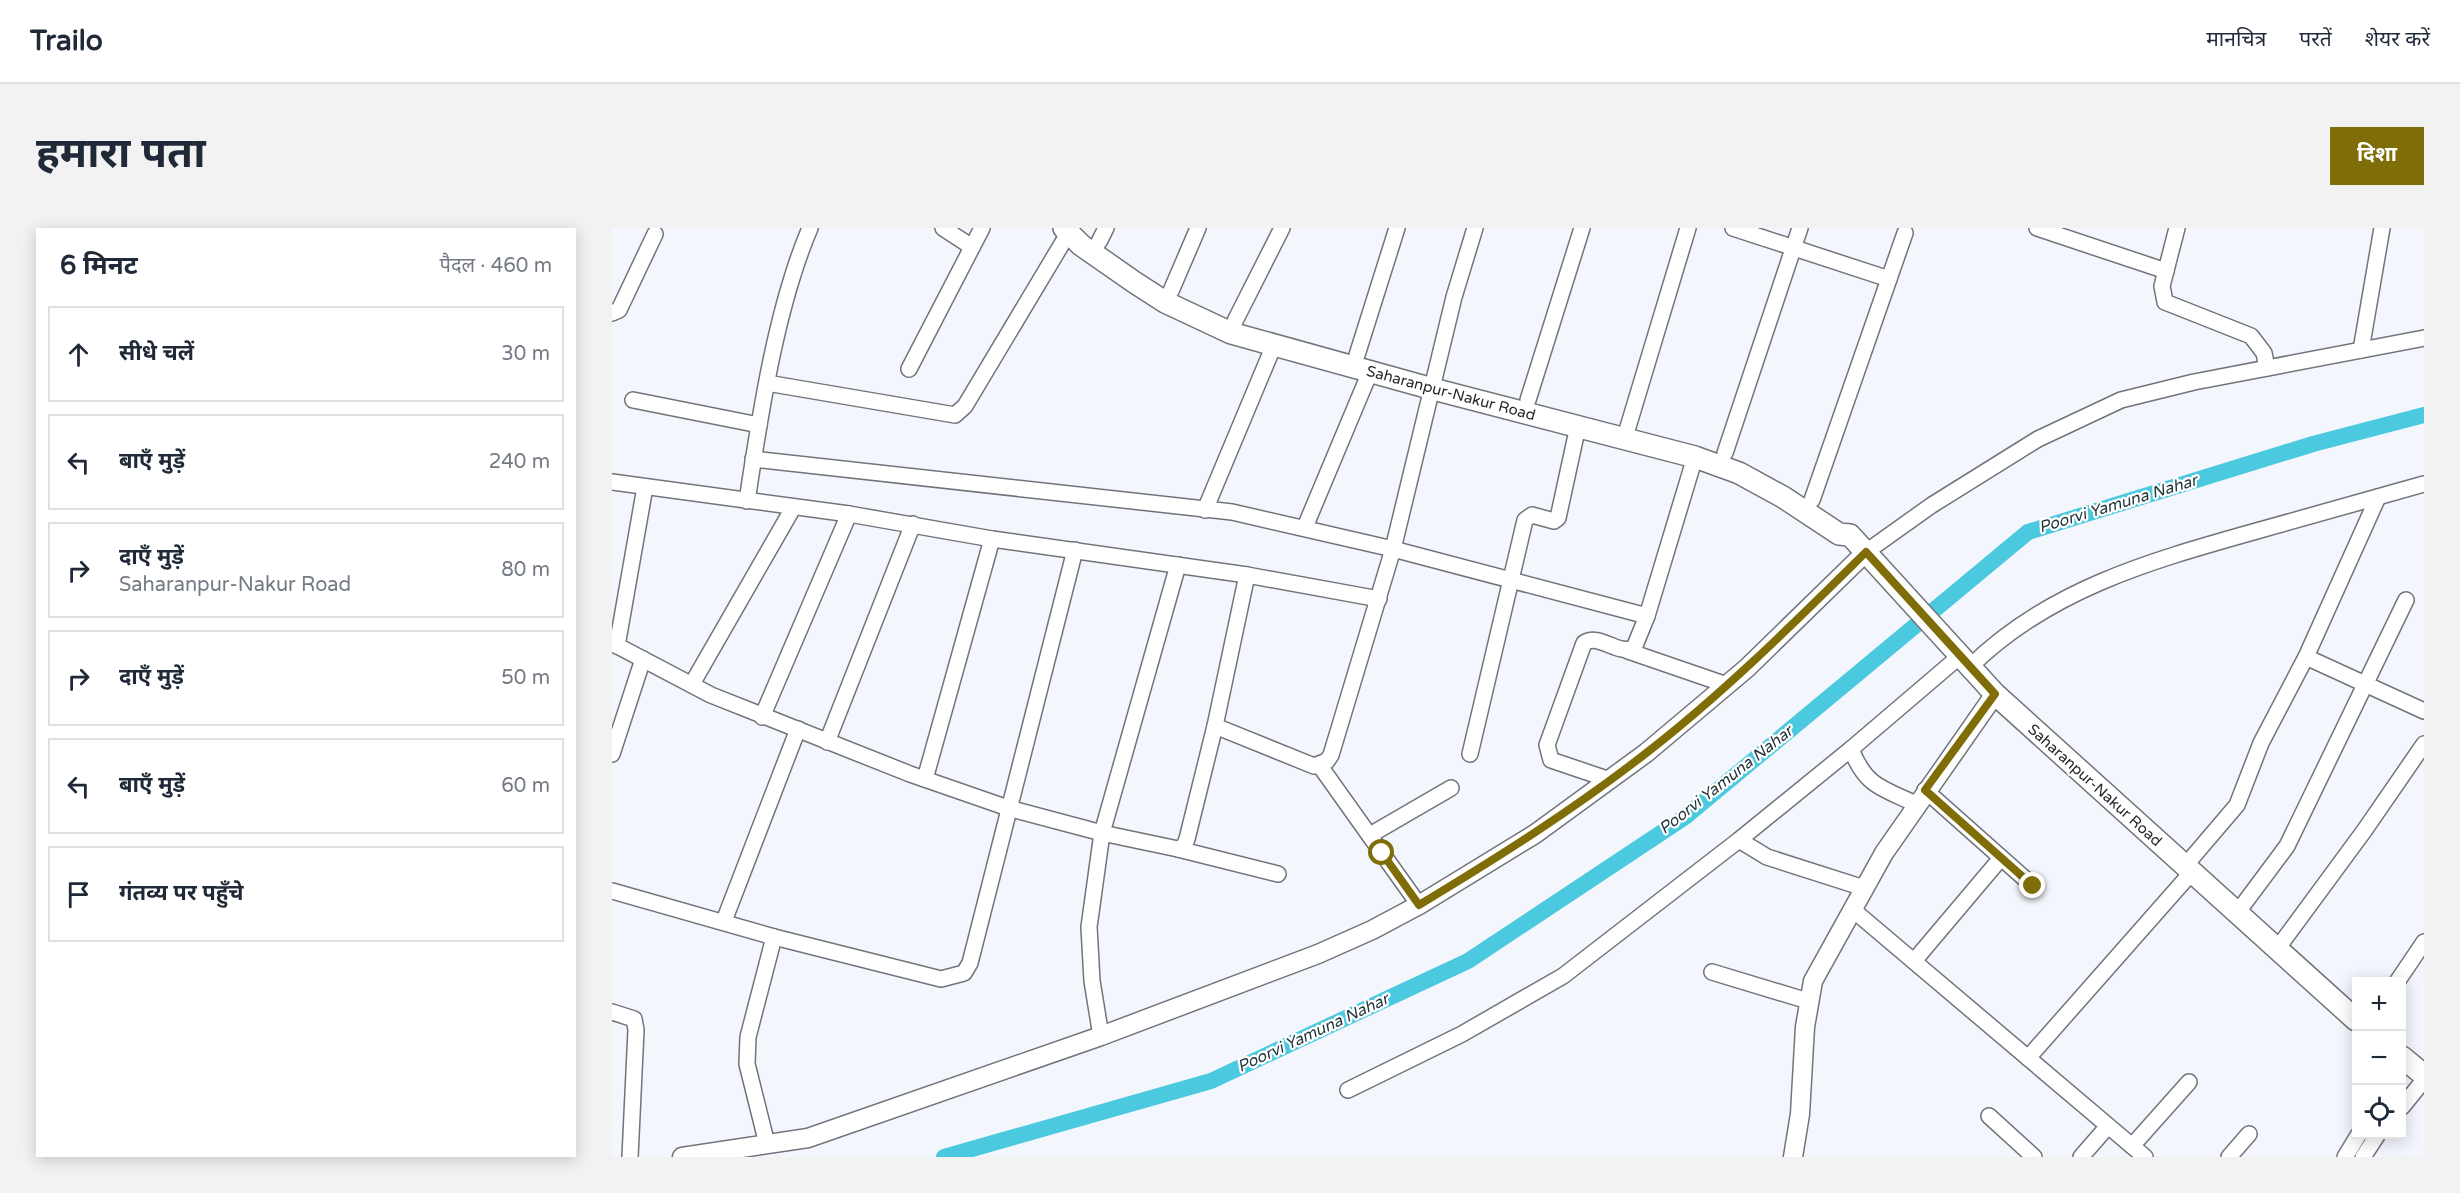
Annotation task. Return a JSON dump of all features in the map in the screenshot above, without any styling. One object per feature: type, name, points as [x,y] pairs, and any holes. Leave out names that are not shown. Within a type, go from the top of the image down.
[{"type":"main road","name":"Saharanpur-Nakur Road","points":[[1071,229],[1081,245],[1165,302],[1231,333],[1274,345],[1364,363]]},
{"type":"main road","name":"Saharanpur-Nakur Road","points":[[1071,229],[1102,235],[1171,291],[1235,321],[1364,363],[1578,426],[1695,457],[1739,473],[1783,496],[1839,534],[1850,535]]},
{"type":"main road","name":"Saharanpur-Nakur Road","points":[[1434,383],[1528,400],[1725,453],[1756,466],[1812,500],[1846,525],[1850,535],[1995,694],[2352,1016]]},
{"type":"main road","points":[[2406,1063],[2424,1075]]},
{"type":"street","points":[[747,501],[767,383],[791,283],[810,228]]},
{"type":"street","points":[[943,228],[972,247]]},
{"type":"street","points":[[909,369],[982,228]]},
{"type":"street","points":[[1171,291],[1198,228]]},
{"type":"street","points":[[1235,321],[1282,228]]},
{"type":"street","points":[[1305,527],[1364,363],[1397,228]]},
{"type":"street","points":[[1320,765],[1330,755],[1379,599],[1460,275],[1475,228]]},
{"type":"street","points":[[1528,400],[1582,228]]},
{"type":"street","points":[[1628,427],[1688,228]]},
{"type":"street","points":[[1733,228],[1889,279]]},
{"type":"street","points":[[1725,453],[1800,228]]},
{"type":"street","points":[[2037,228],[2166,271]]},
{"type":"street","points":[[2361,350],[2382,228]]},
{"type":"street","points":[[767,383],[955,415],[965,406],[1071,229]]},
{"type":"street","points":[[2173,229],[2161,293],[2165,302],[2251,336],[2264,354],[2267,368]]},
{"type":"street","points":[[1812,500],[1905,233]]},
{"type":"street","points":[[612,313],[619,310],[655,234]]},
{"type":"street","points":[[682,1157],[808,1138],[1101,1036],[1318,954],[1372,930],[1419,905],[1535,834],[1610,780],[1727,685],[1872,559],[1987,470],[2038,439],[2121,400],[2267,368],[2424,338]]},
{"type":"street","points":[[1205,510],[1274,345]]},
{"type":"street","points":[[633,400],[759,425]]},
{"type":"street","points":[[1470,754],[1525,520],[1532,515],[1554,520],[1558,518],[1578,426]]},
{"type":"street","points":[[1628,651],[1637,645],[1695,457]]},
{"type":"street","points":[[753,459],[1205,510],[1305,527],[1647,616]]},
{"type":"street","points":[[612,482],[849,514],[992,538],[1247,575],[1379,599]]},
{"type":"street","points":[[1348,1090],[1534,995],[1600,950],[1739,840],[1961,657],[2047,607],[2122,571],[2424,484]]},
{"type":"street","points":[[645,487],[614,645],[762,717],[1008,808],[1102,833],[1278,874]]},
{"type":"street","points":[[2028,1058],[2188,869],[2237,805],[2261,743],[2306,657],[2378,497]]},
{"type":"street","points":[[692,684],[793,508]]},
{"type":"street","points":[[762,717],[849,514]]},
{"type":"street","points":[[827,742],[913,524]]},
{"type":"street","points":[[925,779],[992,538]]},
{"type":"street","points":[[612,891],[774,937],[941,979],[964,973],[970,963],[1075,550]]},
{"type":"street","points":[[1101,1036],[1092,981],[1089,927],[1102,833],[1178,565]]},
{"type":"street","points":[[1178,849],[1184,846],[1187,839],[1215,726],[1247,575]]},
{"type":"street","points":[[2237,913],[2287,846],[2363,683],[2406,600]]},
{"type":"street","points":[[1610,780],[1551,760],[1546,745],[1584,643],[1595,640],[1727,685]]},
{"type":"street","points":[[2306,657],[2424,711]]},
{"type":"street","points":[[612,754],[643,659]]},
{"type":"street","points":[[1793,1157],[1800,1114],[1808,1001],[1822,962],[1864,888],[1921,797],[1995,694]]},
{"type":"street","points":[[1215,726],[1309,764],[1320,765],[1419,905]]},
{"type":"street","points":[[724,921],[798,729]]},
{"type":"street","points":[[2277,949],[2364,831],[2424,744]]},
{"type":"street","points":[[1851,749],[1862,773],[1869,781],[1921,797],[2001,858],[2033,886]]},
{"type":"street","points":[[1370,835],[1450,788]]},
{"type":"street","points":[[1739,840],[1767,857],[1864,888]]},
{"type":"street","points":[[1914,962],[2001,858]]},
{"type":"street","points":[[1852,909],[2145,1157]]},
{"type":"street","points":[[767,1144],[747,1064],[748,1037],[774,937]]},
{"type":"street","points":[[2400,977],[2424,942]]},
{"type":"street","points":[[1712,972],[1808,1001]]},
{"type":"street","points":[[612,1012],[634,1019],[636,1030],[630,1157]]},
{"type":"street","points":[[2406,1102],[2424,1080]]},
{"type":"street","points":[[2132,1146],[2188,1082]]},
{"type":"street","points":[[1989,1116],[2034,1157]]},
{"type":"street","points":[[2081,1157],[2108,1126]]},
{"type":"street","points":[[2229,1157],[2249,1134]]},
{"type":"street","points":[[2345,1157],[2356,1139]]},
{"type":"street","points":[[2363,1157],[2375,1139]]},
{"type":"waterway","name":"Poorvi Yamuna Nahar","points":[[944,1157],[1211,1081],[1468,961],[1685,817],[2028,532],[2313,444],[2424,415]]},
{"type":"route","points":[[1382,853],[1419,905],[1507,852],[1564,814],[1647,753],[1748,668],[1866,552],[1995,694],[1925,790],[2033,886]]}]
